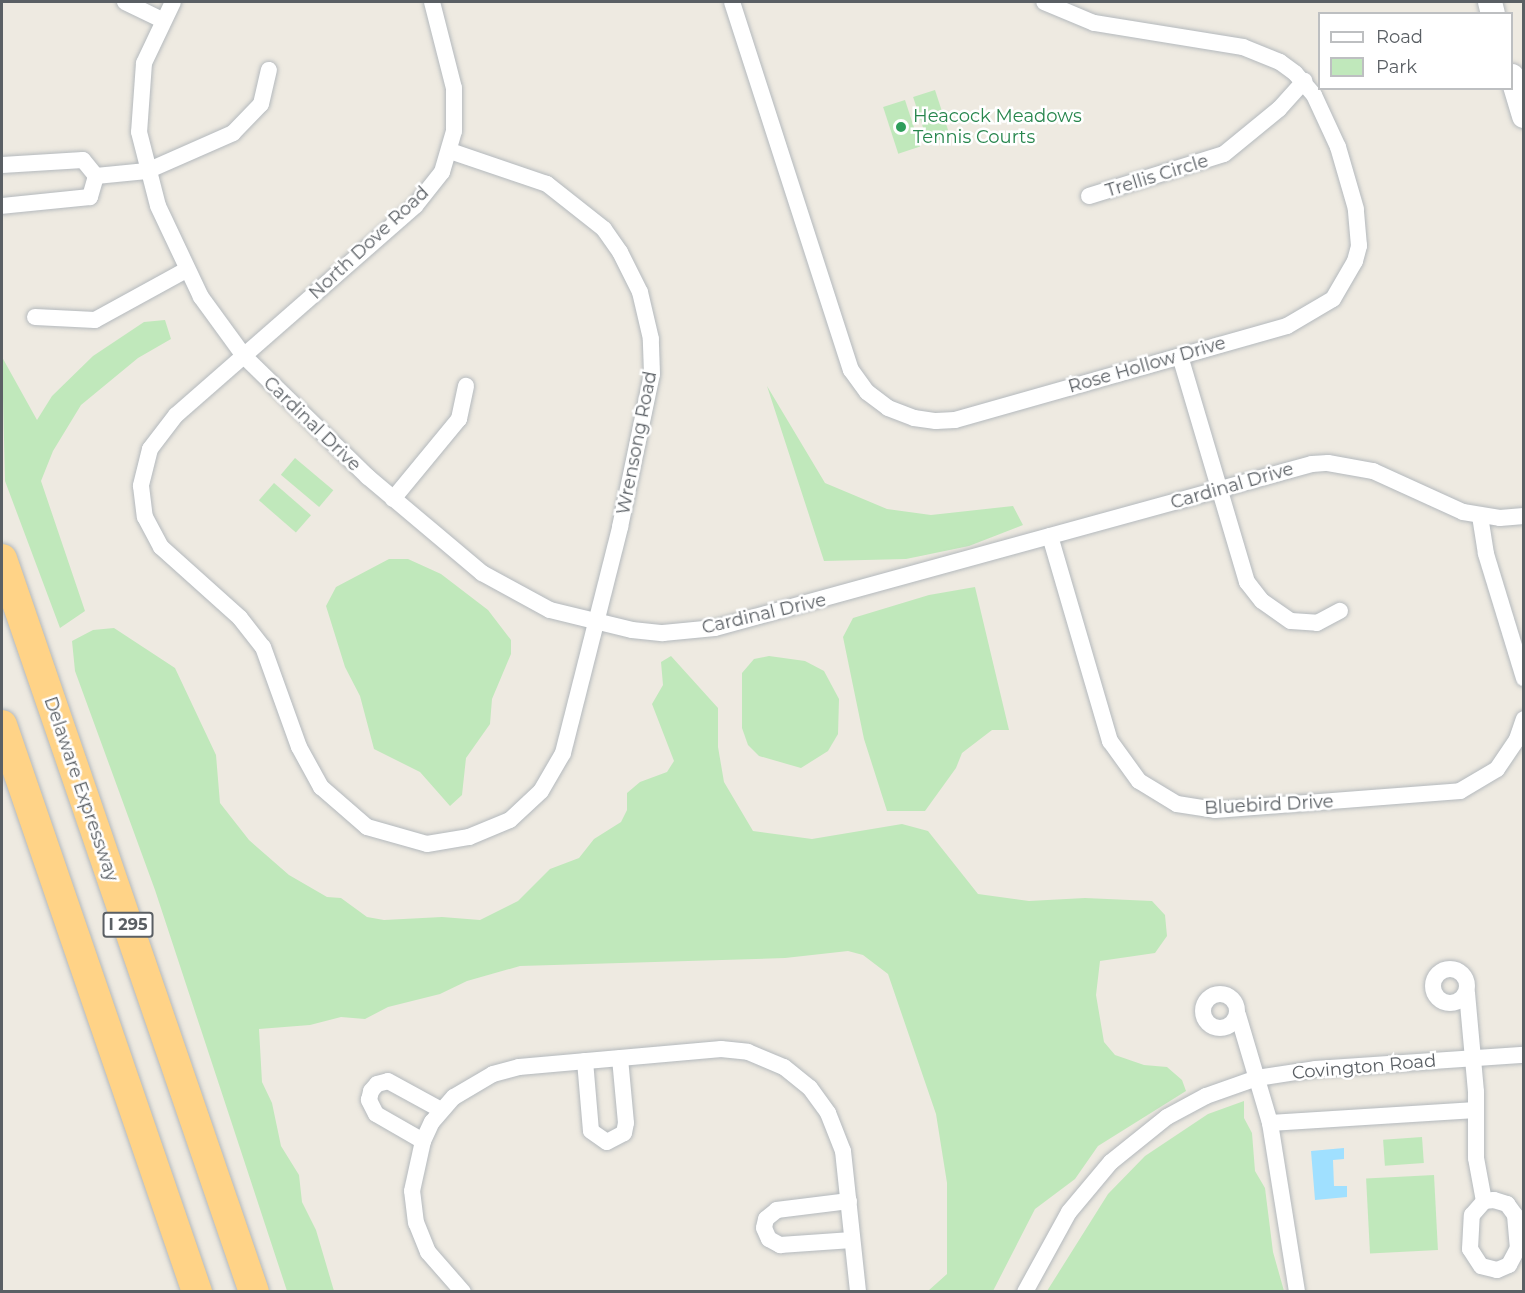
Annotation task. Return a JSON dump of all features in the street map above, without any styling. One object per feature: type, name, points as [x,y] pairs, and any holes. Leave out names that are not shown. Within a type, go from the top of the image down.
[{"type":"highway","name":"Delaware Expressway","points":[[2,559],[254,1292]]},
{"type":"highway","name":"I 295","points":[[2,725],[197,1292]]},
{"type":"main road","points":[[1513,79],[1524,116]]},
{"type":"street","points":[[125,2],[162,20]]},
{"type":"street","name":"Cardinal Drive","points":[[173,2],[149,48],[140,85],[139,132],[147,171],[186,270],[224,332],[284,400],[393,499],[497,584],[550,610],[595,624],[663,633],[715,628],[1220,490],[1284,470],[1328,463],[1382,474],[1439,503],[1480,516],[1524,516]]},
{"type":"street","name":"North Dove Road","points":[[432,2],[454,88],[450,151],[442,172],[415,206],[243,356],[157,436],[144,466],[143,509],[161,547],[240,618],[263,647],[311,772],[352,818],[387,836],[427,844],[493,830],[527,807],[546,783],[563,753],[595,624]]},
{"type":"street","name":"Rose Hollow Drive","points":[[732,2],[837,333],[851,370],[867,392],[888,408],[914,418],[955,420],[1300,321],[1333,299],[1349,275],[1359,246],[1356,209],[1328,121],[1304,81],[1280,62],[1243,46],[1094,23],[1044,2]]},
{"type":"street","points":[[96,176],[147,171],[241,127],[261,104],[269,70]]},
{"type":"street","name":"Trellis Circle","points":[[1089,196],[1224,154],[1279,109],[1304,81]]},
{"type":"street","name":"Wrensong Road","points":[[450,151],[523,174],[563,193],[604,229],[620,252],[640,292],[653,360],[648,404],[595,624]]},
{"type":"street","points":[[2,165],[83,160],[96,176]]},
{"type":"street","points":[[2,206],[90,197],[96,176]]},
{"type":"street","points":[[35,317],[95,320],[186,270]]},
{"type":"street","points":[[1180,356],[1220,490],[1239,565],[1262,602],[1277,614],[1306,623],[1322,622],[1340,610]]},
{"type":"street","points":[[393,499],[459,419],[466,386]]},
{"type":"street","points":[[1480,516],[1486,554],[1524,678]]},
{"type":"street","name":"Bluebird Drive","points":[[1050,536],[1110,741],[1139,781],[1177,804],[1215,810],[1460,790],[1497,769],[1517,739],[1524,719]]},
{"type":"street","points":[[1467,993],[1476,1110],[1477,1174],[1484,1201]]},
{"type":"street","points":[[1238,1015],[1270,1123],[1297,1292]]},
{"type":"street","points":[[463,1292],[428,1252],[416,1223],[412,1191],[423,1141],[441,1110],[454,1097],[493,1074],[519,1067],[720,1049],[748,1052],[784,1067],[810,1088],[828,1113],[843,1151],[858,1292]]},
{"type":"street","name":"Covington Road","points":[[1025,1292],[1069,1212],[1111,1162],[1177,1110],[1257,1078],[1316,1069],[1524,1055]]},
{"type":"street","points":[[585,1061],[591,1131],[607,1142],[624,1133],[626,1124],[620,1058]]},
{"type":"street","points":[[423,1141],[376,1113],[369,1100],[370,1091],[382,1081],[392,1082],[441,1110]]},
{"type":"street","points":[[1270,1123],[1476,1110]]},
{"type":"street","points":[[849,1201],[777,1210],[766,1219],[764,1228],[769,1239],[780,1245],[852,1240]]},
{"type":"green space","name":"Heacock Meadows Tennis Courts","points":[[935,90],[950,137],[928,144],[913,97]]},
{"type":"green space","name":"Heacock Meadows Tennis Courts","points":[[905,100],[920,147],[898,154],[883,107]]},
{"type":"green space","points":[[165,320],[171,339],[138,358],[81,405],[53,451],[41,481],[85,611],[60,628],[5,481],[2,357],[37,420],[52,396],[93,356],[144,322]]},
{"type":"green space","points":[[767,386],[825,483],[887,509],[931,515],[1013,506],[1023,525],[969,546],[906,559],[824,561]]},
{"type":"green space","points":[[295,458],[333,490],[319,507],[281,475]]},
{"type":"green space","points":[[274,483],[311,515],[296,533],[259,500]]},
{"type":"green space","points":[[389,559],[408,559],[441,574],[488,610],[511,640],[511,654],[492,699],[490,724],[466,758],[462,795],[450,806],[420,772],[374,749],[360,696],[345,667],[326,606],[336,587]]},
{"type":"green space","points":[[975,587],[1009,730],[992,730],[962,753],[956,768],[925,811],[887,811],[864,739],[843,637],[853,618],[929,595]]},
{"type":"green space","points":[[114,628],[175,668],[216,755],[220,803],[249,840],[289,875],[327,897],[341,898],[367,917],[384,920],[442,917],[480,920],[518,901],[550,869],[579,858],[594,839],[621,822],[627,810],[627,793],[640,782],[667,772],[674,761],[652,704],[663,685],[661,662],[671,656],[718,708],[718,747],[724,782],[753,831],[812,839],[902,824],[928,831],[978,894],[1029,901],[1085,898],[1152,901],[1165,915],[1167,936],[1155,953],[1100,961],[1096,995],[1104,1042],[1115,1055],[1144,1065],[1167,1067],[1182,1080],[1186,1091],[1098,1146],[1075,1179],[1035,1209],[993,1291],[928,1291],[947,1274],[947,1183],[936,1114],[888,974],[863,955],[848,951],[785,958],[520,966],[467,981],[440,994],[388,1007],[365,1019],[341,1017],[310,1025],[259,1029],[262,1082],[272,1103],[281,1146],[299,1175],[302,1202],[316,1230],[334,1291],[287,1291],[155,890],[75,671],[72,641],[93,630]]},
{"type":"green space","points":[[769,656],[805,661],[824,671],[839,699],[838,734],[828,751],[801,768],[759,756],[748,745],[742,728],[742,673],[754,659]]},
{"type":"green space","points":[[1244,1101],[1244,1118],[1252,1133],[1255,1171],[1265,1188],[1273,1252],[1284,1291],[1047,1291],[1108,1194],[1145,1156],[1208,1114]]},
{"type":"green space","points":[[1422,1137],[1424,1163],[1385,1166],[1383,1140]]},
{"type":"green space","points":[[1434,1175],[1438,1250],[1370,1253],[1366,1179]]},
{"type":"water","points":[[1344,1148],[1344,1159],[1333,1160],[1334,1186],[1347,1186],[1347,1197],[1315,1200],[1311,1151]]},
{"type":"place","name":"Heacock Meadows Tennis Courts","points":[[901,127]]}]
